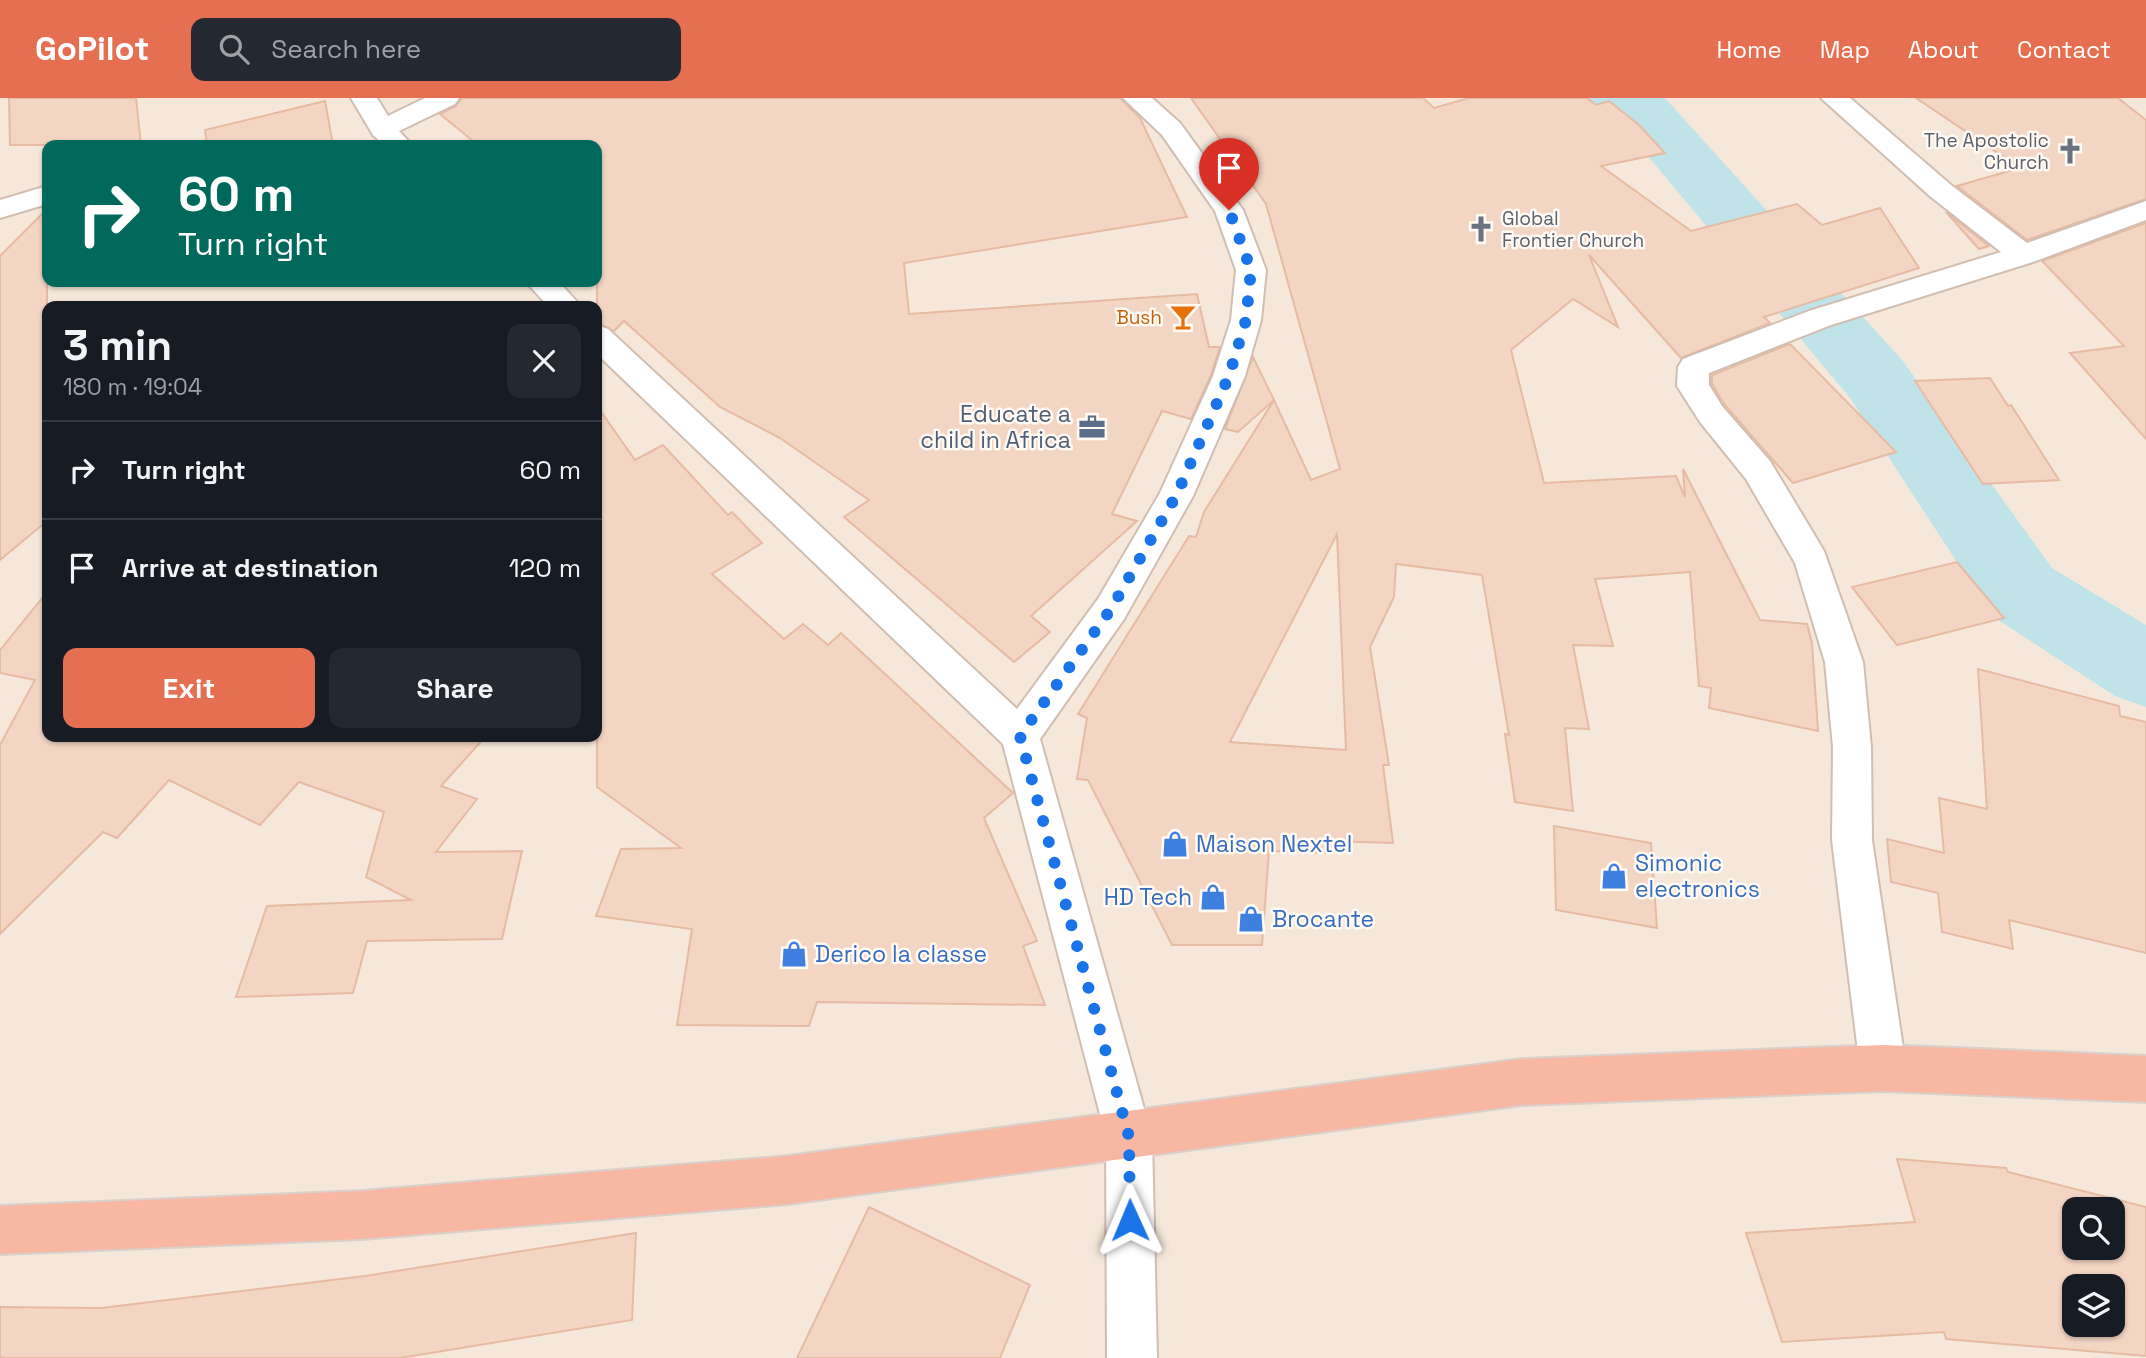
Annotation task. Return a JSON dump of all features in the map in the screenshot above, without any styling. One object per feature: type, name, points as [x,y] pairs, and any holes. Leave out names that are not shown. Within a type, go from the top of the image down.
[{"type":"highway","points":[[0,1230],[362,1215],[788,1180],[1129,1137],[1522,1082],[1883,1068],[2146,1079]]},
{"type":"street","points":[[364,98],[391,137],[446,98]]},
{"type":"street","points":[[1020,736],[1111,609],[1176,496],[1229,376],[1246,320],[1251,270],[1229,210],[1171,129],[1136,98]]},
{"type":"street","points":[[1834,98],[1941,191],[2023,255]]},
{"type":"street","points":[[0,208],[42,196]]},
{"type":"street","points":[[1883,1068],[1852,840],[1852,747],[1844,662],[1812,561],[1758,470],[1711,414],[1693,386],[1694,367],[1820,318],[2023,255],[2146,210]]},
{"type":"street","points":[[546,287],[561,301]]},
{"type":"street","points":[[602,341],[1020,736],[1129,1137],[1132,1358]]},
{"type":"shaded area","points":[[0,98],[2146,98],[2146,1358],[0,1358]]},
{"type":"building","points":[[9,98],[136,98],[140,140],[42,140],[42,145],[10,145]]},
{"type":"building","points":[[462,98],[1120,98],[1140,118],[1187,217],[904,263],[909,314],[1197,294],[1209,347],[1220,347],[1211,375],[1191,419],[1162,411],[1112,514],[1137,521],[1031,616],[1050,632],[1014,662],[844,517],[869,500],[780,438],[720,407],[624,321],[614,331],[602,325],[602,301],[597,301],[597,287],[602,287],[602,140],[472,140],[440,114],[456,106]]},
{"type":"building","points":[[1191,98],[1423,98],[1434,108],[1469,98],[1587,98],[1596,105],[1609,101],[1639,125],[1665,153],[1601,166],[1691,231],[1797,204],[1822,225],[1880,208],[1919,268],[1764,317],[1770,323],[1681,358],[1589,255],[1618,327],[1573,299],[1511,350],[1544,483],[1676,476],[1685,497],[1683,469],[1760,620],[1807,624],[1812,643],[1818,731],[1709,708],[1711,688],[1699,686],[1690,572],[1595,579],[1613,646],[1573,645],[1589,729],[1565,728],[1573,811],[1515,802],[1505,734],[1509,735],[1482,575],[1396,564],[1394,597],[1370,647],[1389,765],[1383,765],[1393,843],[1330,841],[1331,853],[1269,851],[1262,945],[1172,945],[1088,780],[1077,779],[1087,718],[1078,714],[1189,536],[1196,537],[1204,512],[1274,400],[1311,480],[1340,469],[1266,204]],"holes":[[[1337,534],[1346,750],[1230,742]]]},
{"type":"building","name":"The Apostolic Church","points":[[1916,98],[2118,98],[2146,120],[2146,199],[2027,240],[1957,186],[2020,168]]},
{"type":"building","points":[[325,101],[332,140],[206,140],[205,130]]},
{"type":"building","points":[[1946,212],[1989,246],[1979,249]]},
{"type":"building","points":[[42,214],[42,287],[47,287],[47,301],[42,301],[42,525],[0,560],[0,256]]},
{"type":"building","points":[[2146,223],[2146,439],[2070,353],[2124,346],[2042,261]]},
{"type":"building","points":[[1790,344],[1896,452],[1793,483],[1724,404],[1712,384],[1712,375]]},
{"type":"building","points":[[1253,357],[1274,400],[1238,432],[1225,429]]},
{"type":"building","points":[[1990,378],[2008,406],[2011,405],[2059,480],[1983,484],[1915,381]]},
{"type":"building","points":[[602,413],[635,460],[663,445],[728,515],[732,512],[762,543],[712,574],[784,639],[803,624],[828,645],[841,633],[1013,793],[984,818],[1037,941],[1023,946],[1045,1005],[817,1002],[809,1026],[677,1025],[692,929],[596,916],[621,849],[681,848],[597,787],[597,742],[602,742]]},
{"type":"building","points":[[1957,562],[2004,618],[1897,645],[1852,587]]},
{"type":"building","points":[[42,598],[42,742],[481,742],[441,786],[477,799],[436,852],[522,851],[502,939],[367,941],[353,993],[236,997],[267,906],[411,900],[366,877],[384,812],[299,782],[260,825],[169,780],[117,838],[103,832],[0,934],[0,745],[35,680],[0,673],[0,650]]},
{"type":"building","points":[[1978,669],[2119,706],[2120,716],[2146,722],[2146,953],[2009,920],[2013,949],[1942,932],[1938,893],[1891,882],[1887,839],[1944,853],[1939,798],[1987,809]]},
{"type":"building","points":[[1554,826],[1651,843],[1657,928],[1556,910]]},
{"type":"building","points":[[1897,1159],[2006,1168],[2008,1172],[2107,1197],[2062,1197],[2062,1260],[2125,1260],[2125,1202],[2146,1207],[2146,1356],[1946,1339],[1944,1332],[1782,1342],[1746,1233],[1915,1222]]},
{"type":"building","points":[[869,1207],[1030,1285],[1000,1358],[797,1358]]},
{"type":"building","points":[[636,1233],[632,1320],[400,1358],[0,1358],[0,1307],[101,1308],[365,1276]]},
{"type":"waterway","points":[[1615,98],[1643,111],[1876,379],[2022,592],[2146,670]]},
{"type":"place","name":"The Apostolic Church","points":[[2070,151]]},
{"type":"place","name":"Global Frontier Church","points":[[1481,229]]},
{"type":"place","name":"Bush","points":[[1183,317]]},
{"type":"place","name":"Educate a child in Africa","points":[[1092,427]]},
{"type":"place","name":"Maison Nextel","points":[[1175,844]]},
{"type":"place","name":"Simonic electronics","points":[[1614,876]]},
{"type":"place","name":"HD Tech","points":[[1213,897]]},
{"type":"place","name":"Brocante","points":[[1251,919]]},
{"type":"place","name":"Derico la classe","points":[[794,954]]},
{"type":"route","points":[[1130,1220],[1129,1137],[1020,736],[1111,609],[1176,496],[1229,376],[1246,320],[1251,270],[1229,210]]}]
